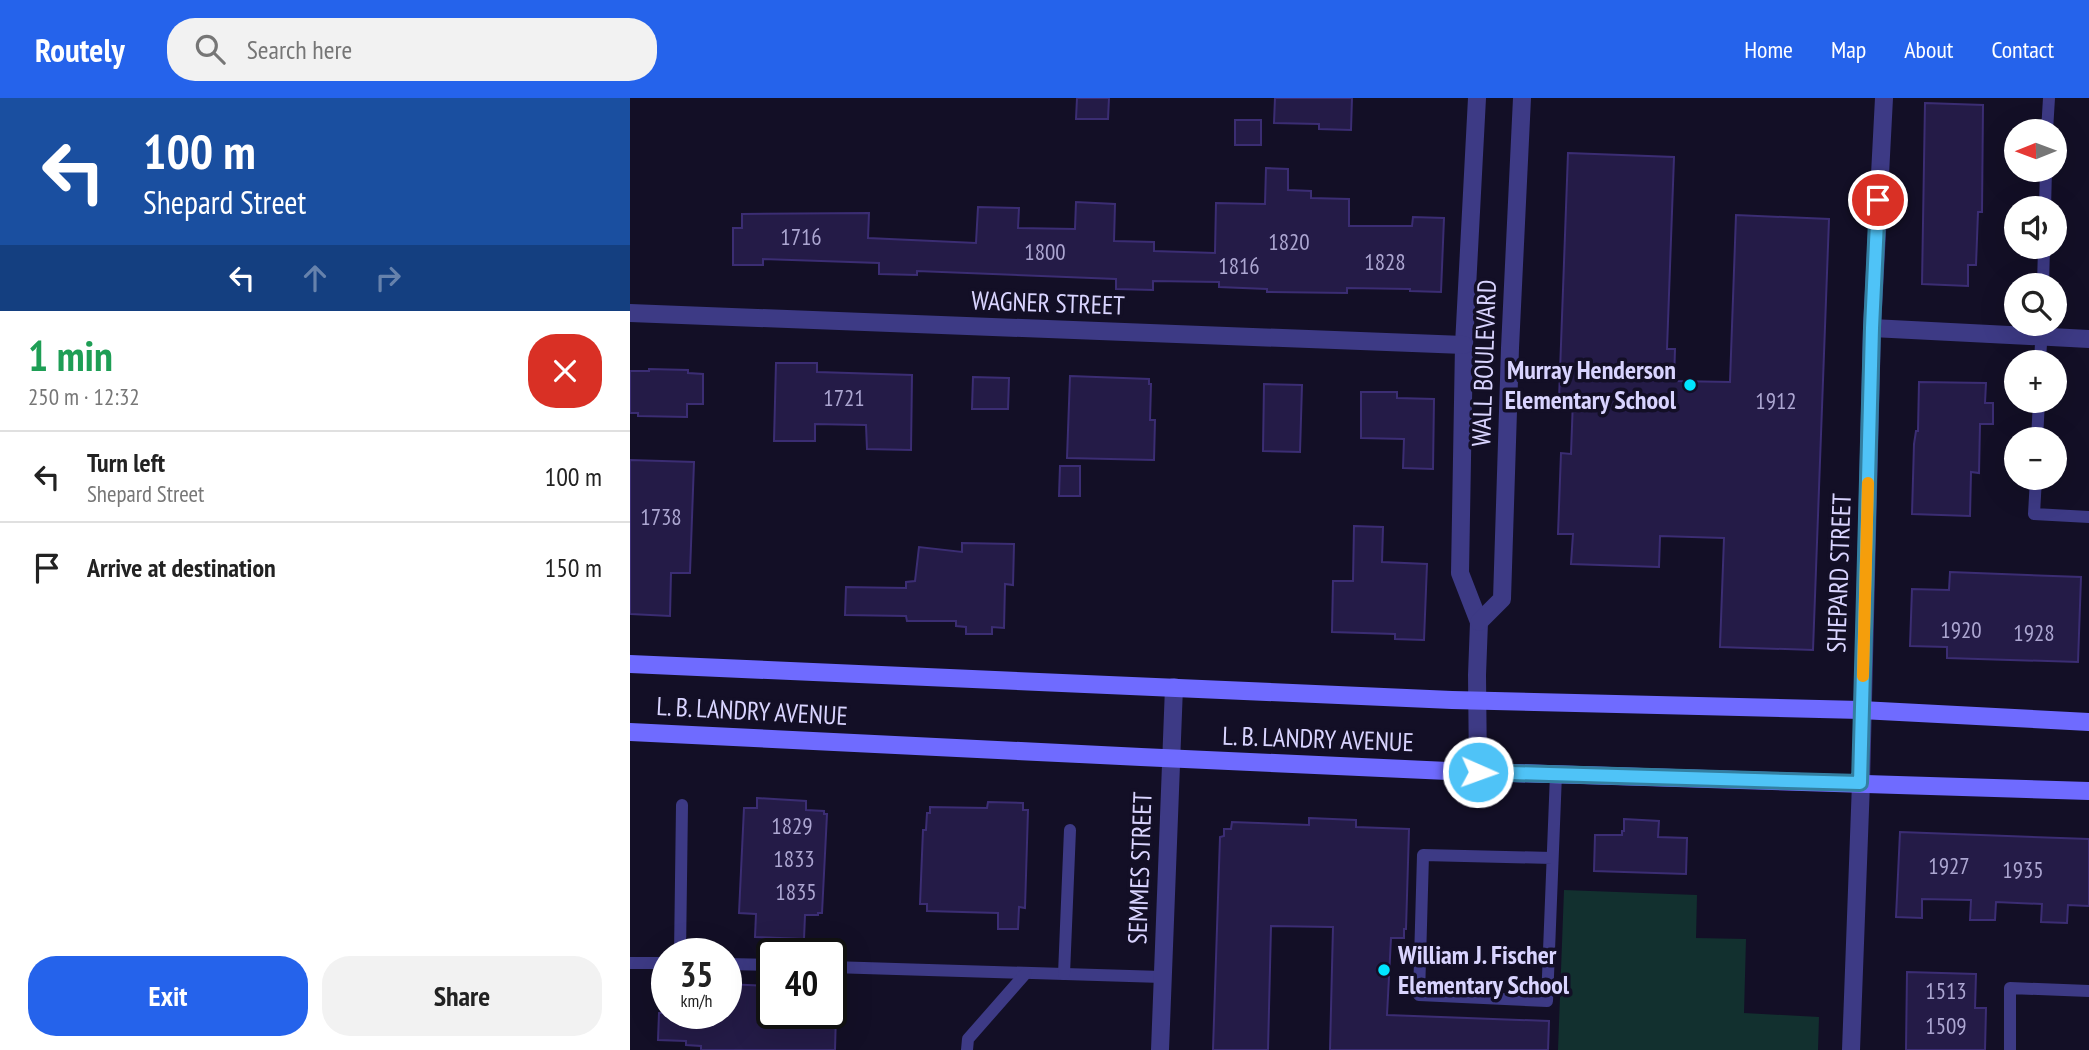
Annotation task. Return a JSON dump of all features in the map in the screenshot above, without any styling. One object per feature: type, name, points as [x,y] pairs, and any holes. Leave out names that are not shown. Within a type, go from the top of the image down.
[{"type":"street","name":"WALL BOULEVARD","points":[[1477,98],[1464,345],[1460,573],[1479,622],[1478,772]]},
{"type":"street","name":"WALL BOULEVARD","points":[[1479,622],[1502,599],[1522,98]]},
{"type":"street","name":"SHEPARD STREET","points":[[1851,1050],[1872,328],[1884,98]]},
{"type":"street","name":"WAGNER STREET","points":[[630,313],[1464,345]]},
{"type":"street","points":[[1872,328],[2004,330]]},
{"type":"street","points":[[2067,335],[2089,339]]},
{"type":"street","name":"L. B. LANDRY AVENUE","points":[[630,664],[1477,701],[1861,710],[2089,722]]},
{"type":"street","name":"SEMMES STREET","points":[[1160,1050],[1174,687]]},
{"type":"street","name":"L. B. LANDRY AVENUE","points":[[630,732],[1478,772],[2089,791]]},
{"type":"lane","points":[[2048,119],[2049,98]]},
{"type":"lane","points":[[2035,490],[2034,514],[2089,517]]},
{"type":"lane","points":[[1552,858],[1423,855],[1419,995],[1547,1001],[1556,774]]},
{"type":"lane","points":[[680,938],[682,805]]},
{"type":"lane","points":[[1064,974],[1070,830]]},
{"type":"lane","points":[[630,963],[651,962]]},
{"type":"lane","points":[[847,967],[1162,977]]},
{"type":"lane","points":[[967,1050],[968,1039],[1026,973]]},
{"type":"lane","points":[[2010,1050],[2010,988],[2089,991]]},
{"type":"green space","points":[[1564,890],[1697,895],[1696,938],[1746,939],[1744,1013],[1819,1017],[1818,1050],[1558,1050]]},
{"type":"building","points":[[1077,98],[1109,98],[1108,119],[1076,119]]},
{"type":"building","points":[[1275,98],[1352,98],[1351,130],[1319,129],[1319,124],[1274,123]]},
{"type":"building","points":[[1925,103],[1983,105],[1982,212],[1978,212],[1976,265],[1968,265],[1968,286],[1922,284]]},
{"type":"building","points":[[1235,120],[1261,120],[1261,145],[1235,145]]},
{"type":"building","points":[[1568,153],[1674,157],[1667,349],[1675,349],[1674,381],[1730,382],[1736,215],[1829,219],[1813,650],[1720,647],[1724,538],[1660,536],[1659,567],[1571,564],[1573,534],[1558,534],[1561,453],[1571,454],[1573,399],[1559,399]]},
{"type":"building","points":[[1266,168],[1288,169],[1288,190],[1311,191],[1311,198],[1349,199],[1349,226],[1412,226],[1413,217],[1444,218],[1441,292],[1347,288],[1347,293],[1267,292],[1267,289],[1219,287],[1219,282],[1153,281],[1153,290],[1116,289],[1116,279],[917,271],[917,275],[879,274],[879,263],[763,259],[763,265],[733,265],[733,228],[742,228],[742,214],[869,213],[868,238],[976,243],[978,207],[1019,208],[1018,228],[1075,229],[1076,202],[1115,204],[1114,241],[1154,242],[1154,251],[1215,253],[1216,203],[1265,204]]},
{"type":"building","points":[[776,363],[817,363],[817,372],[912,375],[911,450],[867,449],[866,425],[815,424],[815,441],[774,441]]},
{"type":"building","points":[[688,370],[688,373],[703,374],[703,404],[687,404],[687,417],[638,416],[638,413],[630,413],[630,371]]},
{"type":"building","points":[[1070,376],[1149,379],[1150,420],[1155,420],[1154,460],[1067,458]]},
{"type":"building","points":[[973,377],[1009,378],[1008,409],[972,409]]},
{"type":"building","points":[[1919,382],[1986,383],[1985,403],[1993,403],[1993,424],[1980,424],[1979,473],[1971,472],[1970,516],[1912,514]]},
{"type":"building","points":[[1264,384],[1302,385],[1300,452],[1263,451]]},
{"type":"building","points":[[1361,392],[1397,392],[1397,398],[1434,399],[1433,469],[1403,468],[1404,439],[1361,438]]},
{"type":"building","points":[[630,460],[694,462],[690,573],[671,573],[670,616],[630,614]]},
{"type":"building","points":[[1060,466],[1080,466],[1080,496],[1059,496]]},
{"type":"building","points":[[1354,526],[1383,527],[1382,562],[1427,564],[1424,640],[1395,639],[1395,634],[1332,632],[1333,581],[1353,581]]},
{"type":"building","points":[[962,543],[1014,544],[1013,585],[1005,584],[1004,628],[992,627],[992,634],[966,634],[966,627],[956,626],[956,621],[907,621],[906,616],[845,615],[846,587],[906,588],[906,582],[915,581],[919,547],[962,552]]},
{"type":"building","points":[[1950,572],[2081,577],[2078,662],[1947,658],[1947,647],[1910,646],[1912,589],[1949,590]]},
{"type":"building","points":[[757,798],[806,801],[806,810],[824,811],[824,814],[827,814],[822,913],[805,915],[804,938],[755,937],[756,914],[739,913],[744,808],[757,808]]},
{"type":"building","points":[[988,802],[1023,803],[1023,810],[1028,810],[1025,908],[1019,907],[1018,929],[998,929],[998,913],[927,911],[927,904],[920,904],[923,830],[926,830],[930,807],[987,808]]},
{"type":"building","points":[[1309,818],[1356,820],[1356,827],[1409,829],[1406,929],[1404,938],[1391,938],[1387,1015],[1549,1021],[1548,1050],[1330,1050],[1333,927],[1271,926],[1268,1050],[1213,1050],[1220,837],[1224,836],[1224,829],[1231,829],[1232,822],[1309,825]]},
{"type":"building","points":[[1624,819],[1659,821],[1658,837],[1687,838],[1686,874],[1594,871],[1595,835],[1622,835]]},
{"type":"building","points":[[1900,832],[2089,839],[2089,906],[2068,905],[2067,923],[2041,922],[2042,904],[1996,902],[1995,920],[1970,920],[1971,900],[1922,899],[1922,918],[1896,917]]},
{"type":"building","points":[[1907,972],[1976,974],[1975,1008],[1986,1008],[1985,1050],[1906,1050]]},
{"type":"building","points":[[742,985],[756,985],[756,1029],[836,1029],[835,1050],[701,1050],[701,1046],[686,1045],[686,1041],[658,1040],[658,1029],[742,1029]]},
{"type":"slow traffic","points":[[1863,676],[1868,483]]},
{"type":"place","name":"Murray Henderson Elementary School","points":[[1690,385]]},
{"type":"place","name":"William J. Fischer Elementary School","points":[[1384,970]]},
{"type":"route","points":[[1478,772],[1860,783],[1878,200]]}]
